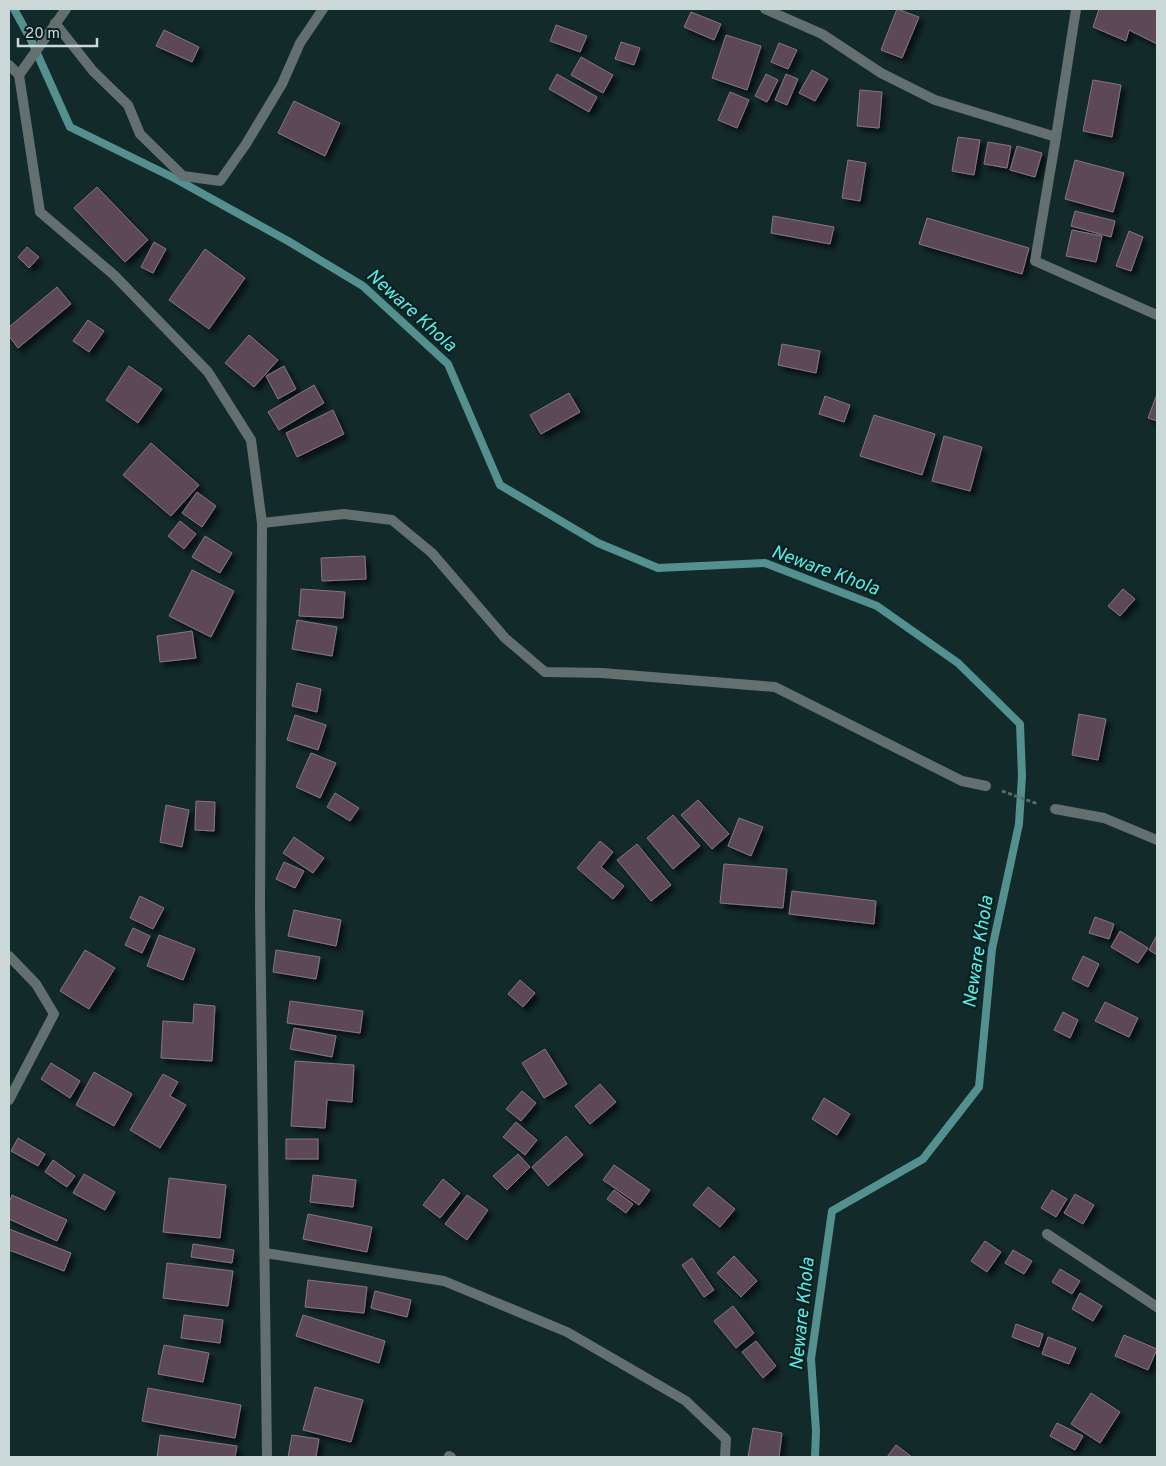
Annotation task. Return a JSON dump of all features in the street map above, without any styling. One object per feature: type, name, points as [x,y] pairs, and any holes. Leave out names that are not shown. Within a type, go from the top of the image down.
[{"type":"street","points":[[20,75],[66,9]]},
{"type":"street","points":[[55,23],[93,72],[128,105],[140,134],[183,176],[220,181],[246,144],[282,84],[300,42],[323,9]]},
{"type":"street","points":[[765,9],[822,34],[881,73],[935,100],[1056,137]]},
{"type":"street","points":[[1076,9],[1034,261],[1157,315]]},
{"type":"street","points":[[9,64],[20,75],[40,212],[114,275],[208,372],[251,440],[262,523],[260,907],[267,1457]]},
{"type":"street","points":[[262,523],[344,514],[392,520],[432,553],[505,638],[545,672],[602,673],[775,687],[962,781],[986,786]]},
{"type":"street","points":[[1056,809],[1104,818],[1157,840]]},
{"type":"street","points":[[9,956],[36,984],[54,1014],[9,1100]]},
{"type":"street","points":[[1047,1234],[1157,1306]]},
{"type":"street","points":[[265,1253],[444,1280],[567,1332],[686,1402],[726,1439],[726,1457]]},
{"type":"path","points":[[986,786],[1056,809]]},
{"type":"building","points":[[897,9],[919,17],[902,58],[881,50]]},
{"type":"building","points":[[1099,9],[1157,9],[1157,44],[1129,30],[1126,41],[1093,27]]},
{"type":"building","points":[[691,12],[721,24],[714,40],[684,27]]},
{"type":"building","points":[[556,25],[587,36],[580,52],[550,41]]},
{"type":"building","points":[[164,30],[199,47],[192,62],[156,46]]},
{"type":"building","points":[[726,35],[761,46],[747,90],[712,78]]},
{"type":"building","points":[[621,42],[640,48],[634,65],[615,59]]},
{"type":"building","points":[[779,43],[797,50],[788,69],[771,62]]},
{"type":"building","points":[[581,57],[613,75],[603,93],[571,75]]},
{"type":"building","points":[[812,70],[828,79],[815,101],[799,93]]},
{"type":"building","points":[[557,74],[597,97],[589,112],[549,89]]},
{"type":"building","points":[[766,74],[778,80],[767,102],[755,96]]},
{"type":"building","points":[[786,74],[798,79],[787,105],[775,100]]},
{"type":"building","points":[[1093,80],[1121,85],[1112,137],[1083,131]]},
{"type":"building","points":[[860,90],[882,92],[879,128],[857,126]]},
{"type":"building","points":[[730,92],[749,100],[737,128],[718,120]]},
{"type":"building","points":[[294,101],[340,123],[325,156],[278,133]]},
{"type":"building","points":[[958,137],[980,140],[974,175],[952,171]]},
{"type":"building","points":[[988,142],[1011,146],[1007,168],[984,164]]},
{"type":"building","points":[[1017,146],[1042,153],[1035,177],[1010,170]]},
{"type":"building","points":[[848,160],[866,163],[860,201],[842,198]]},
{"type":"building","points":[[1075,160],[1124,173],[1113,212],[1065,199]]},
{"type":"building","points":[[97,187],[148,240],[125,262],[74,208]]},
{"type":"building","points":[[1075,211],[1115,221],[1111,237],[1071,226]]},
{"type":"building","points":[[773,216],[834,227],[830,244],[771,233]]},
{"type":"building","points":[[927,218],[1029,248],[1022,274],[919,244]]},
{"type":"building","points":[[1072,230],[1102,236],[1096,262],[1066,256]]},
{"type":"building","points":[[1129,231],[1143,237],[1131,271],[1116,266]]},
{"type":"building","points":[[154,242],[166,249],[153,273],[141,267]]},
{"type":"building","points":[[27,247],[39,257],[29,268],[18,257]]},
{"type":"building","points":[[205,249],[245,278],[209,329],[169,300]]},
{"type":"building","points":[[57,287],[71,304],[18,348],[9,336],[9,327]]},
{"type":"building","points":[[88,320],[104,331],[89,352],[73,341]]},
{"type":"building","points":[[249,335],[278,360],[254,387],[225,363]]},
{"type":"building","points":[[782,344],[820,351],[816,373],[778,365]]},
{"type":"building","points":[[129,366],[162,389],[138,423],[106,400]]},
{"type":"building","points":[[284,366],[296,389],[278,399],[266,376]]},
{"type":"building","points":[[314,385],[324,403],[279,430],[268,412]]},
{"type":"building","points":[[569,393],[580,412],[541,434],[530,415]]},
{"type":"building","points":[[1157,394],[1157,421],[1148,418]]},
{"type":"building","points":[[825,396],[850,405],[844,422],[819,414]]},
{"type":"building","points":[[333,410],[344,434],[297,457],[286,433]]},
{"type":"building","points":[[874,415],[935,434],[922,475],[860,456]]},
{"type":"building","points":[[944,436],[982,447],[970,491],[932,481]]},
{"type":"building","points":[[151,443],[199,485],[171,516],[123,475]]},
{"type":"building","points":[[197,492],[216,506],[202,527],[182,513]]},
{"type":"building","points":[[180,521],[196,534],[184,549],[168,536]]},
{"type":"building","points":[[205,536],[232,553],[220,573],[192,557]]},
{"type":"building","points":[[365,556],[366,579],[322,581],[321,558]]},
{"type":"building","points":[[192,570],[234,591],[211,637],[169,616]]},
{"type":"building","points":[[301,589],[345,592],[343,618],[299,616]]},
{"type":"building","points":[[1123,589],[1135,599],[1120,616],[1108,606]]},
{"type":"building","points":[[297,620],[337,627],[332,656],[292,649]]},
{"type":"building","points":[[192,631],[196,658],[160,662],[157,636]]},
{"type":"building","points":[[297,683],[321,689],[317,712],[292,706]]},
{"type":"building","points":[[1079,714],[1106,719],[1098,760],[1072,755]]},
{"type":"building","points":[[295,715],[326,725],[318,750],[287,740]]},
{"type":"building","points":[[311,753],[336,763],[320,798],[296,787]]},
{"type":"building","points":[[335,793],[359,808],[350,821],[327,807]]},
{"type":"building","points":[[698,800],[729,834],[712,849],[681,815]]},
{"type":"building","points":[[196,801],[215,802],[214,831],[195,830]]},
{"type":"building","points":[[166,805],[189,810],[182,847],[160,842]]},
{"type":"building","points":[[673,815],[700,846],[673,869],[647,838]]},
{"type":"building","points":[[739,818],[763,827],[751,856],[728,846]]},
{"type":"building","points":[[294,837],[324,858],[313,873],[283,853]]},
{"type":"building","points":[[600,841],[613,852],[601,867],[624,886],[613,899],[577,868]]},
{"type":"building","points":[[637,844],[671,885],[651,901],[617,860]]},
{"type":"building","points":[[284,862],[304,871],[295,888],[276,879]]},
{"type":"building","points":[[724,864],[787,869],[783,908],[720,903]]},
{"type":"building","points":[[792,891],[876,901],[874,924],[789,914]]},
{"type":"building","points":[[140,896],[164,908],[153,929],[130,918]]},
{"type":"building","points":[[294,910],[341,920],[336,946],[288,936]]},
{"type":"building","points":[[1095,917],[1114,924],[1109,939],[1089,933]]},
{"type":"building","points":[[133,928],[150,936],[142,953],[125,945]]},
{"type":"building","points":[[1120,931],[1148,948],[1138,963],[1111,947]]},
{"type":"building","points":[[159,935],[195,949],[183,980],[147,966]]},
{"type":"building","points":[[1157,935],[1157,955],[1149,950]]},
{"type":"building","points":[[85,950],[115,968],[89,1009],[60,991]]},
{"type":"building","points":[[276,950],[320,957],[316,979],[273,972]]},
{"type":"building","points":[[1083,956],[1099,964],[1088,987],[1072,979]]},
{"type":"building","points":[[520,980],[535,993],[523,1007],[508,994]]},
{"type":"building","points":[[290,1001],[363,1011],[360,1033],[287,1023]]},
{"type":"building","points":[[1105,1002],[1138,1018],[1129,1037],[1095,1021]]},
{"type":"building","points":[[194,1004],[215,1006],[212,1061],[161,1058],[163,1021],[193,1023]]},
{"type":"building","points":[[1063,1012],[1078,1020],[1070,1038],[1054,1030]]},
{"type":"building","points":[[294,1028],[336,1036],[332,1057],[290,1049]]},
{"type":"building","points":[[545,1049],[567,1084],[544,1098],[522,1063]]},
{"type":"building","points":[[295,1061],[354,1065],[352,1102],[327,1100],[325,1128],[291,1126]]},
{"type":"building","points":[[51,1063],[80,1081],[70,1098],[41,1079]]},
{"type":"building","points":[[94,1072],[132,1094],[114,1126],[76,1105]]},
{"type":"building","points":[[163,1074],[178,1082],[170,1096],[186,1105],[160,1148],[130,1130]]},
{"type":"building","points":[[600,1084],[616,1102],[590,1124],[575,1106]]},
{"type":"building","points":[[522,1091],[536,1103],[521,1121],[506,1109]]},
{"type":"building","points":[[824,1098],[850,1114],[837,1135],[812,1119]]},
{"type":"building","points":[[516,1122],[537,1140],[525,1155],[503,1137]]},
{"type":"building","points":[[566,1136],[583,1155],[548,1186],[532,1167]]},
{"type":"building","points":[[18,1138],[45,1154],[38,1166],[11,1151]]},
{"type":"building","points":[[286,1139],[318,1139],[318,1159],[286,1159]]},
{"type":"building","points":[[518,1154],[530,1167],[507,1190],[493,1176]]},
{"type":"building","points":[[53,1160],[75,1176],[67,1187],[45,1172]]},
{"type":"building","points":[[614,1165],[650,1190],[639,1205],[603,1180]]},
{"type":"building","points":[[84,1174],[115,1192],[105,1210],[73,1193]]},
{"type":"building","points":[[313,1175],[356,1180],[353,1207],[310,1202]]},
{"type":"building","points":[[169,1178],[226,1185],[220,1238],[163,1232]]},
{"type":"building","points":[[443,1179],[460,1193],[440,1218],[423,1205]]},
{"type":"building","points":[[708,1187],[735,1209],[720,1227],[693,1205]]},
{"type":"building","points":[[614,1190],[633,1204],[626,1213],[607,1199]]},
{"type":"building","points":[[1052,1190],[1067,1199],[1056,1217],[1041,1208]]},
{"type":"building","points":[[1075,1194],[1094,1205],[1083,1224],[1064,1213]]},
{"type":"building","points":[[12,1195],[67,1220],[57,1241],[9,1219],[9,1203]]},
{"type":"building","points":[[467,1195],[488,1210],[467,1240],[445,1224]]},
{"type":"building","points":[[308,1214],[372,1227],[367,1252],[303,1239]]},
{"type":"building","points":[[9,1229],[71,1253],[64,1271],[9,1250]]},
{"type":"building","points":[[985,1241],[1001,1252],[987,1272],[971,1261]]},
{"type":"building","points":[[193,1244],[234,1250],[232,1263],[191,1257]]},
{"type":"building","points":[[1013,1250],[1032,1261],[1024,1274],[1005,1263]]},
{"type":"building","points":[[734,1256],[757,1281],[741,1297],[717,1273]]},
{"type":"building","points":[[692,1258],[714,1290],[704,1297],[682,1265]]},
{"type":"building","points":[[167,1263],[233,1271],[228,1306],[163,1298]]},
{"type":"building","points":[[1060,1269],[1080,1281],[1072,1294],[1052,1282]]},
{"type":"building","points":[[308,1280],[367,1287],[364,1313],[305,1307]]},
{"type":"building","points":[[375,1291],[411,1300],[407,1317],[371,1308]]},
{"type":"building","points":[[1080,1293],[1102,1306],[1093,1321],[1072,1309]]},
{"type":"building","points":[[733,1306],[754,1333],[736,1348],[714,1321]]},
{"type":"building","points":[[184,1315],[223,1320],[220,1343],[181,1338]]},
{"type":"building","points":[[303,1315],[385,1341],[379,1363],[296,1336]]},
{"type":"building","points":[[1016,1324],[1043,1334],[1039,1347],[1012,1337]]},
{"type":"building","points":[[1124,1335],[1157,1349],[1148,1370],[1115,1356]]},
{"type":"building","points":[[1048,1337],[1076,1348],[1069,1364],[1042,1354]]},
{"type":"building","points":[[756,1341],[776,1366],[763,1378],[742,1352]]},
{"type":"building","points":[[164,1345],[209,1353],[203,1382],[158,1374]]},
{"type":"building","points":[[315,1387],[363,1400],[351,1442],[303,1430]]},
{"type":"building","points":[[148,1388],[241,1405],[235,1438],[142,1421]]},
{"type":"building","points":[[1091,1393],[1120,1412],[1100,1443],[1071,1424]]},
{"type":"building","points":[[1057,1423],[1083,1436],[1075,1450],[1050,1436]]},
{"type":"building","points":[[753,1428],[782,1433],[779,1457],[748,1457]]},
{"type":"building","points":[[160,1435],[237,1446],[235,1457],[157,1457]]},
{"type":"building","points":[[292,1435],[319,1439],[316,1457],[288,1457]]},
{"type":"building","points":[[896,1445],[912,1457],[887,1457]]},
{"type":"waterway","name":"Neware Khola","points":[[14,9],[31,40],[70,127],[174,178],[288,241],[363,286],[448,364],[500,485],[598,543],[658,568],[765,563],[877,606],[958,663],[1020,724],[1022,776],[1019,824],[992,949],[979,1087],[923,1159],[832,1211],[811,1359],[816,1431],[815,1457]]}]
